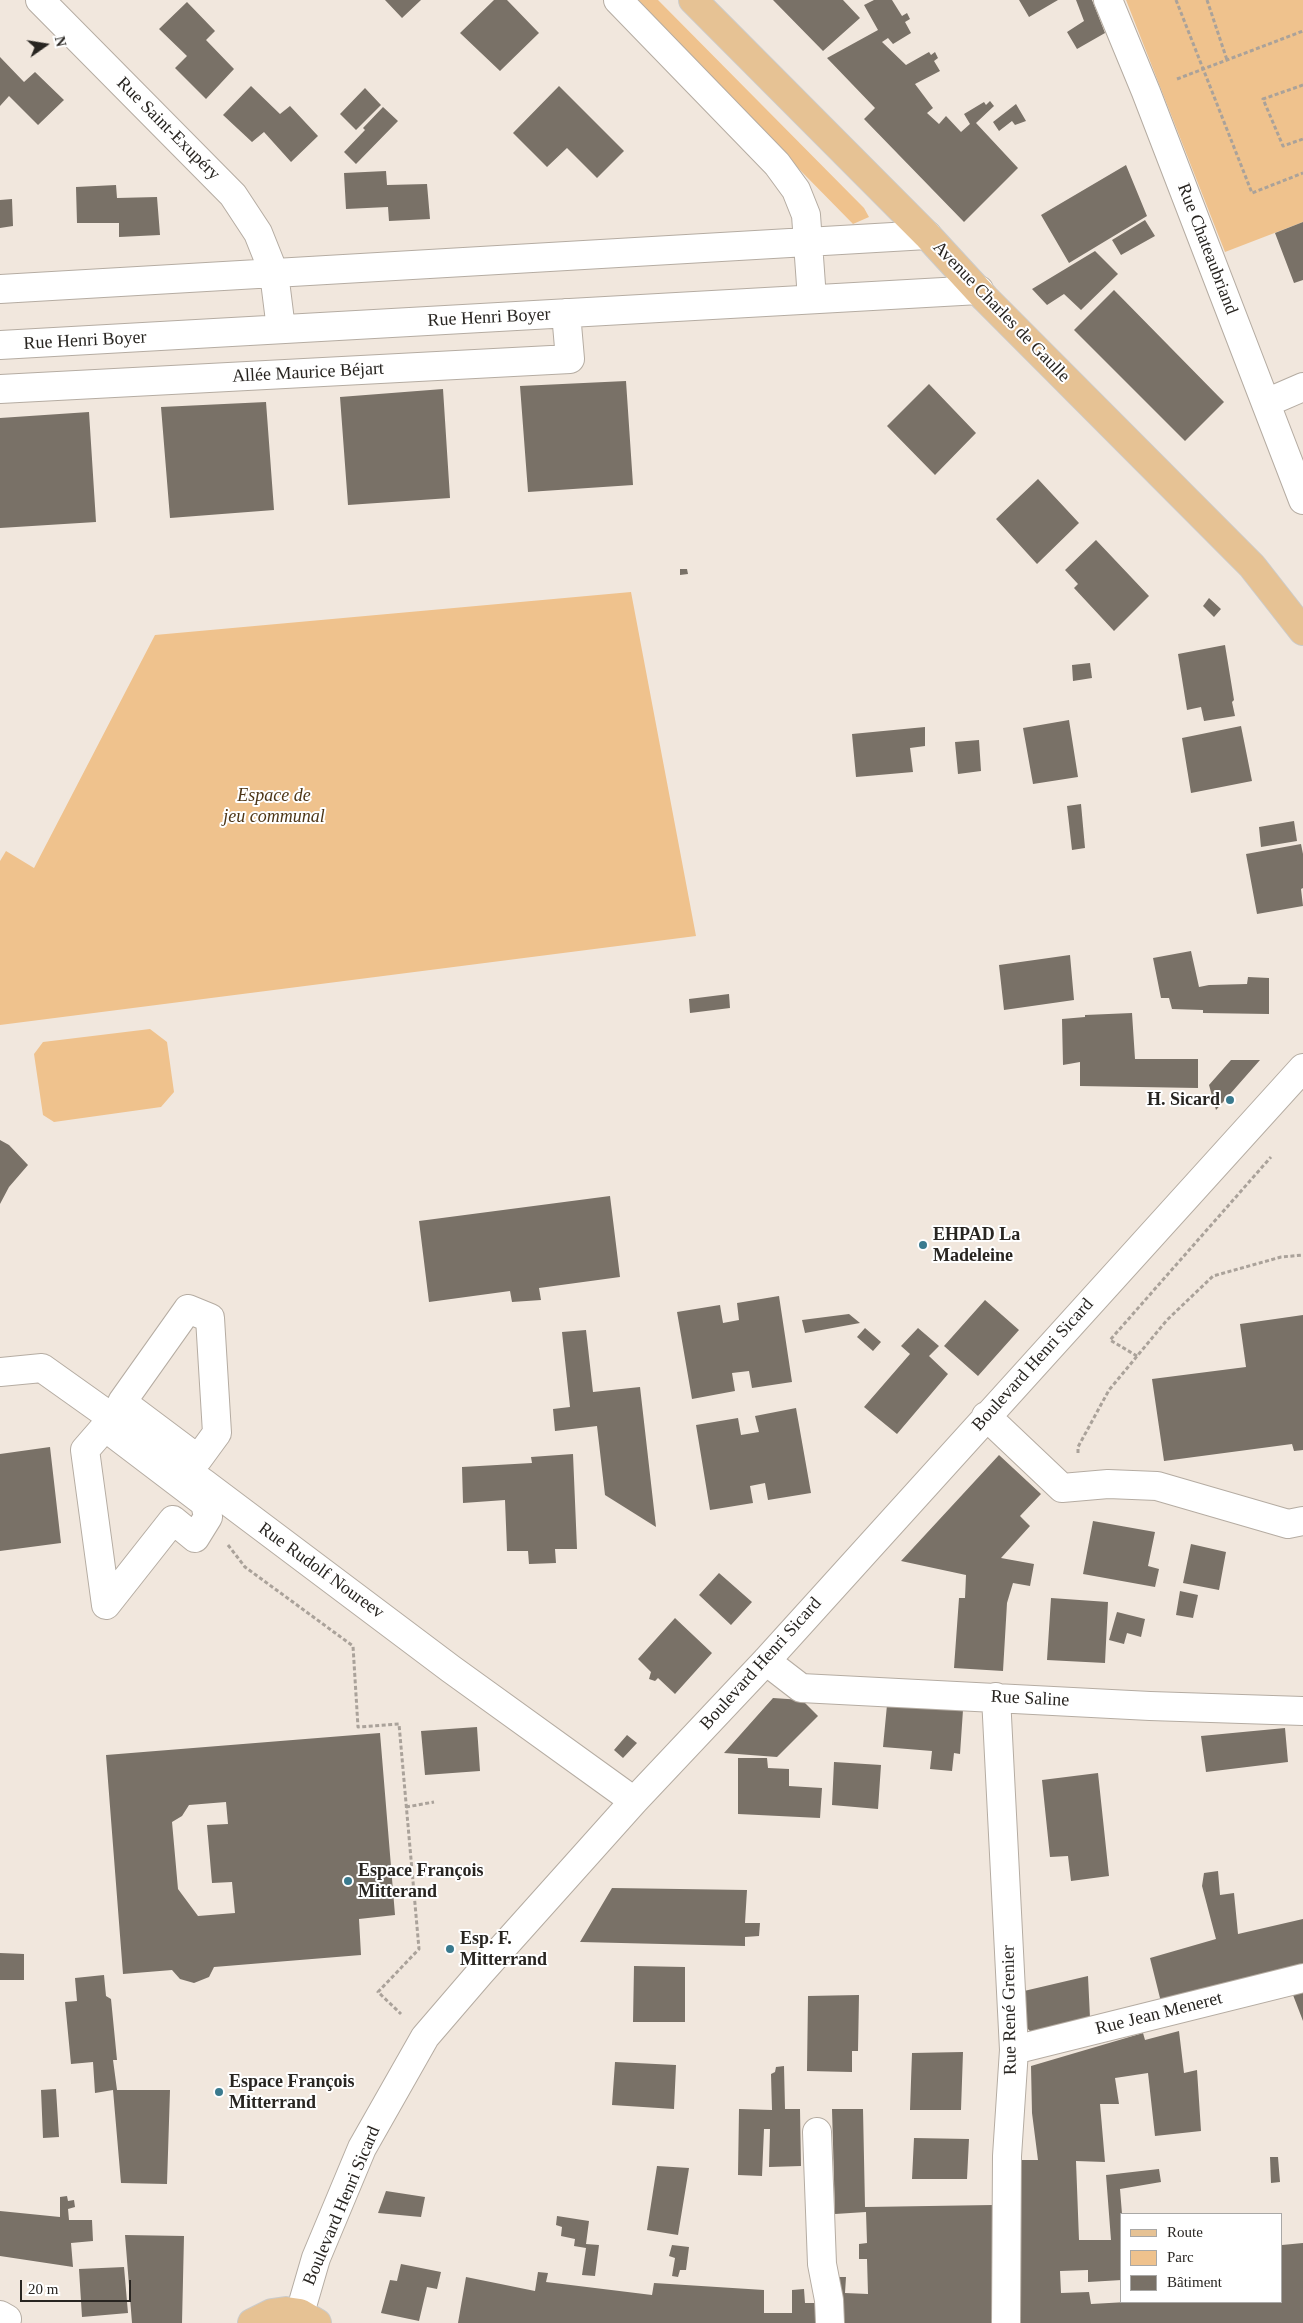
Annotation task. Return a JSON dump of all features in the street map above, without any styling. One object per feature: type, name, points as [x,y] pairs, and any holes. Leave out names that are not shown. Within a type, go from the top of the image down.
[{"type":"main road","name":"Avenue Charles de Gaulle","points":[[693,0],[1252,566],[1303,631]]},
{"type":"main road","points":[[252,2323],[272,2313],[286,2311],[308,2318]]},
{"type":"street","name":"Rue Saint-Exupéry","points":[[40,0],[233,196],[258,234],[274,273],[281,329]]},
{"type":"street","points":[[618,0],[777,164],[796,190],[806,215],[812,299]]},
{"type":"street","name":"Rue Chateaubriand","points":[[1108,0],[1146,92],[1302,492]]},
{"type":"street","points":[[0,289],[927,235]]},
{"type":"street","name":"Rue Henri Boyer","points":[[0,345],[979,290]]},
{"type":"street","name":"Allée Maurice Béjart","points":[[0,389],[570,359],[566,313]]},
{"type":"street","points":[[1266,403],[1303,387]]},
{"type":"street","name":"Boulevard Henri Sicard","points":[[308,2318],[316,2258],[362,2148],[425,2037],[634,1801],[766,1661],[1303,1068]]},
{"type":"street","points":[[188,1310],[210,1318],[217,1432],[198,1459],[122,1402],[188,1310]]},
{"type":"street","name":"Rue Rudolf Noureev","points":[[0,1372],[42,1368],[205,1484],[451,1669],[634,1801]]},
{"type":"street","points":[[986,1416],[1062,1488],[1108,1484],[1157,1486],[1288,1524],[1303,1521]]},
{"type":"street","points":[[105,1428],[204,1503],[208,1517],[195,1538],[173,1520],[106,1605],[85,1450],[105,1428]]},
{"type":"street","name":"Rue Saline","points":[[766,1661],[801,1688],[1150,1706],[1303,1711]]},
{"type":"street","name":"Rue René Grenier","points":[[996,1697],[1014,2050],[1007,2156],[1006,2323]]},
{"type":"street","name":"Rue Jean Meneret","points":[[1014,2050],[1303,1978]]},
{"type":"street","points":[[817,2132],[822,2264],[829,2300],[830,2323]]},
{"type":"path","points":[[1176,0],[1252,193],[1303,172]]},
{"type":"path","points":[[1206,0],[1227,60]]},
{"type":"path","points":[[1146,92],[1303,31]]},
{"type":"path","points":[[1303,85],[1264,100],[1283,146],[1303,139]]},
{"type":"path","points":[[1137,1356],[1110,1340],[1277,1150]]},
{"type":"path","points":[[1081,1486],[1078,1448],[1109,1390],[1167,1320],[1214,1276],[1280,1257],[1303,1255]]},
{"type":"path","points":[[227,1544],[245,1567],[354,1646],[358,1728],[399,1724],[419,1949],[378,1992],[425,2037]]},
{"type":"path","points":[[406,1807],[434,1802]]},
{"type":"green space","points":[[633,0],[658,0],[864,208],[869,217],[853,224]]},
{"type":"green space","points":[[1126,0],[1303,0],[1303,222],[1225,252]]},
{"type":"green space","name":"Espace de jeu communal","points":[[631,592],[696,936],[0,1025],[0,861],[6,851],[34,868],[155,635]]},
{"type":"green space","points":[[150,1029],[167,1042],[174,1092],[161,1107],[54,1122],[43,1115],[34,1054],[43,1042]]},
{"type":"building","points":[[385,0],[421,0],[402,18]]},
{"type":"building","points":[[494,0],[507,0],[539,33],[500,71],[460,33]]},
{"type":"building","points":[[773,0],[843,0],[860,18],[823,51]]},
{"type":"building","points":[[874,0],[892,0],[902,16],[907,13],[910,19],[905,22],[911,33],[893,44],[888,38],[882,42],[906,65],[929,52],[931,55],[935,52],[938,58],[934,61],[940,71],[915,84],[933,108],[927,113],[939,124],[946,116],[961,132],[970,124],[964,114],[984,102],[986,105],[990,101],[994,106],[976,123],[1018,168],[964,222],[864,119],[875,108],[827,58],[878,30],[864,5]]},
{"type":"building","points":[[1019,0],[1058,0],[1029,17]]},
{"type":"building","points":[[1076,0],[1092,0],[1105,33],[1077,49],[1067,32],[1084,21]]},
{"type":"building","points":[[187,2],[215,31],[206,40],[234,69],[206,99],[175,68],[187,56],[159,29]]},
{"type":"building","points":[[0,57],[24,82],[35,72],[64,100],[38,125],[9,96],[0,106]]},
{"type":"building","points":[[251,86],[280,114],[290,106],[318,136],[291,162],[264,132],[252,142],[223,115]]},
{"type":"building","points":[[559,86],[624,151],[597,178],[567,148],[547,167],[513,133]]},
{"type":"building","points":[[365,88],[381,105],[356,130],[340,114]]},
{"type":"building","points":[[1016,104],[1026,121],[1015,125],[1012,121],[999,131],[993,122]]},
{"type":"building","points":[[383,107],[398,121],[356,164],[344,152]]},
{"type":"building","points":[[1126,165],[1147,216],[1069,263],[1041,215]]},
{"type":"building","points":[[386,171],[387,185],[427,184],[430,219],[389,221],[388,207],[346,209],[344,173]]},
{"type":"building","points":[[116,185],[117,198],[157,197],[160,235],[119,237],[119,223],[77,223],[76,187]]},
{"type":"building","points":[[12,199],[13,226],[0,228],[0,200]]},
{"type":"building","points":[[1145,220],[1155,236],[1121,255],[1112,240]]},
{"type":"building","points":[[1303,222],[1303,280],[1294,283],[1275,233]]},
{"type":"building","points":[[1095,251],[1118,274],[1081,310],[1064,294],[1047,305],[1032,289]]},
{"type":"building","points":[[1114,290],[1224,402],[1185,441],[1074,330]]},
{"type":"building","points":[[626,381],[633,485],[528,492],[520,386]]},
{"type":"building","points":[[929,384],[976,433],[935,475],[887,426]]},
{"type":"building","points":[[443,389],[450,498],[348,505],[340,397]]},
{"type":"building","points":[[266,402],[274,510],[170,518],[161,407]]},
{"type":"building","points":[[89,412],[96,522],[0,528],[0,418]]},
{"type":"building","points":[[1038,479],[1079,523],[1037,564],[996,519]]},
{"type":"building","points":[[1096,540],[1149,596],[1114,631],[1074,588],[1078,584],[1065,570]]},
{"type":"building","points":[[680,569],[687,569],[688,574],[680,575]]},
{"type":"building","points":[[1209,598],[1221,609],[1214,617],[1203,606]]},
{"type":"building","points":[[1225,645],[1235,716],[1204,721],[1201,707],[1187,710],[1178,654]]},
{"type":"building","points":[[1090,663],[1092,678],[1073,681],[1072,665]]},
{"type":"building","points":[[1069,720],[1078,777],[1033,784],[1023,728]]},
{"type":"building","points":[[1241,726],[1252,781],[1191,793],[1182,738]]},
{"type":"building","points":[[925,727],[925,746],[910,748],[913,772],[856,777],[852,734]]},
{"type":"building","points":[[979,740],[981,771],[958,774],[955,742]]},
{"type":"building","points":[[1081,804],[1085,848],[1072,850],[1067,806]]},
{"type":"building","points":[[1294,821],[1297,841],[1261,847],[1259,827]]},
{"type":"building","points":[[1301,844],[1303,854],[1303,888],[1301,889],[1303,906],[1257,914],[1246,854]]},
{"type":"building","points":[[1191,951],[1199,987],[1247,984],[1248,977],[1269,978],[1269,1014],[1203,1013],[1203,1010],[1172,1009],[1169,998],[1161,998],[1153,958]]},
{"type":"building","points":[[1070,955],[1074,1000],[1004,1010],[999,965]]},
{"type":"building","points":[[729,994],[730,1008],[690,1013],[689,999]]},
{"type":"building","points":[[1132,1013],[1135,1059],[1198,1059],[1198,1088],[1080,1086],[1080,1062],[1063,1065],[1062,1019],[1085,1017],[1085,1015]]},
{"type":"building","points":[[1231,1060],[1260,1060],[1216,1110],[1209,1085]]},
{"type":"building","points":[[0,1140],[9,1145],[28,1165],[9,1187],[0,1204]]},
{"type":"building","points":[[610,1196],[620,1277],[539,1288],[541,1300],[512,1302],[510,1291],[429,1302],[419,1221]]},
{"type":"building","points":[[779,1296],[792,1382],[752,1388],[749,1371],[732,1373],[735,1391],[692,1399],[677,1312],[720,1305],[723,1323],[739,1320],[737,1303]]},
{"type":"building","points":[[985,1300],[1019,1330],[978,1376],[944,1346]]},
{"type":"building","points":[[849,1314],[860,1323],[805,1333],[802,1320]]},
{"type":"building","points":[[1303,1315],[1303,1450],[1294,1451],[1292,1444],[1164,1461],[1152,1379],[1246,1367],[1240,1324]]},
{"type":"building","points":[[865,1328],[881,1342],[873,1351],[857,1337]]},
{"type":"building","points":[[918,1328],[939,1346],[929,1356],[948,1374],[897,1434],[864,1407],[910,1354],[901,1346]]},
{"type":"building","points":[[586,1330],[593,1392],[640,1387],[656,1527],[605,1495],[597,1426],[555,1431],[553,1409],[570,1407],[562,1332]]},
{"type":"building","points":[[796,1408],[811,1493],[768,1500],[765,1483],[750,1486],[753,1503],[710,1510],[696,1425],[738,1418],[741,1435],[759,1432],[755,1416]]},
{"type":"building","points":[[50,1447],[61,1543],[0,1551],[0,1454]]},
{"type":"building","points":[[573,1454],[577,1549],[555,1549],[556,1563],[529,1564],[528,1551],[507,1551],[505,1500],[463,1503],[462,1467],[532,1463],[531,1457]]},
{"type":"building","points":[[999,1455],[1041,1494],[1020,1516],[1030,1526],[1001,1558],[1034,1564],[1030,1586],[1013,1583],[1007,1603],[1003,1671],[954,1668],[959,1598],[965,1598],[966,1575],[901,1561]]},
{"type":"building","points":[[1093,1521],[1155,1532],[1148,1566],[1159,1569],[1155,1587],[1083,1574]]},
{"type":"building","points":[[1191,1544],[1226,1552],[1219,1590],[1183,1583]]},
{"type":"building","points":[[719,1573],[752,1602],[731,1625],[699,1595]]},
{"type":"building","points":[[1180,1591],[1198,1595],[1193,1618],[1176,1615]]},
{"type":"building","points":[[1051,1598],[1108,1602],[1105,1663],[1047,1660]]},
{"type":"building","points":[[1117,1612],[1145,1619],[1141,1637],[1127,1633],[1124,1644],[1109,1640]]},
{"type":"building","points":[[675,1618],[712,1653],[675,1694],[658,1678],[655,1681],[649,1679],[651,1672],[638,1659]]},
{"type":"building","points":[[773,1698],[802,1700],[818,1716],[777,1757],[724,1753]]},
{"type":"building","points":[[887,1705],[963,1710],[960,1754],[954,1753],[952,1771],[930,1769],[932,1751],[883,1747]]},
{"type":"building","points":[[477,1727],[480,1771],[425,1775],[421,1731]]},
{"type":"building","points":[[1285,1728],[1288,1762],[1206,1772],[1201,1736]]},
{"type":"building","points":[[380,1733],[395,1915],[359,1919],[361,1955],[214,1967],[209,1977],[194,1983],[180,1979],[172,1970],[123,1974],[106,1755]],"holes":[[[226,1802],[228,1824],[207,1825],[212,1883],[232,1882],[235,1913],[198,1916],[178,1889],[172,1822],[182,1816],[189,1805]]]},
{"type":"building","points":[[627,1735],[637,1743],[623,1758],[614,1750]]},
{"type":"building","points":[[738,1758],[767,1758],[768,1768],[789,1769],[789,1786],[822,1788],[820,1818],[738,1814]]},
{"type":"building","points":[[834,1762],[881,1765],[878,1809],[832,1805]]},
{"type":"building","points":[[1098,1773],[1109,1876],[1071,1881],[1068,1856],[1050,1857],[1042,1780]]},
{"type":"building","points":[[1218,1871],[1220,1895],[1234,1893],[1238,1934],[1303,1919],[1303,1964],[1161,2002],[1150,1958],[1216,1939],[1202,1886],[1204,1873]]},
{"type":"building","points":[[612,1888],[747,1890],[745,1923],[760,1923],[759,1936],[745,1937],[745,1946],[580,1942]]},
{"type":"building","points":[[0,1953],[24,1954],[24,1980],[0,1980]]},
{"type":"building","points":[[634,1966],[685,1967],[685,2022],[633,2022]]},
{"type":"building","points":[[104,1975],[106,1996],[111,1999],[117,2060],[113,2060],[117,2090],[170,2090],[167,2184],[121,2183],[113,2090],[95,2093],[93,2062],[71,2064],[65,2002],[77,2001],[75,1978]]},
{"type":"building","points":[[1088,1976],[1090,2018],[1031,2032],[1026,2027],[1024,1991]]},
{"type":"building","points":[[1303,1992],[1303,2021],[1293,1995]]},
{"type":"building","points":[[859,1995],[858,2051],[852,2051],[852,2072],[807,2071],[808,1996]]},
{"type":"building","points":[[1179,2031],[1184,2073],[1197,2070],[1201,2131],[1155,2136],[1148,2073],[1115,2078],[1119,2104],[1100,2104],[1105,2162],[1076,2161],[1079,2240],[1111,2240],[1106,2175],[1159,2169],[1161,2182],[1120,2189],[1122,2213],[1120,2213],[1120,2280],[1088,2282],[1088,2270],[1060,2271],[1061,2293],[1089,2292],[1091,2304],[1283,2303],[1283,2245],[1303,2243],[1303,2323],[1019,2323],[1018,2160],[1038,2160],[1032,2113],[1031,2066],[1143,2033],[1145,2040]]},
{"type":"building","points":[[963,2052],[961,2110],[910,2110],[912,2053]]},
{"type":"building","points":[[615,2062],[676,2065],[674,2109],[612,2105]]},
{"type":"building","points":[[784,2066],[785,2109],[800,2109],[801,2166],[769,2167],[770,2129],[764,2129],[762,2176],[738,2175],[739,2109],[772,2110],[771,2074],[775,2072],[776,2067]]},
{"type":"building","points":[[56,2089],[59,2137],[43,2138],[41,2090]]},
{"type":"building","points":[[832,2109],[863,2109],[865,2207],[993,2205],[992,2323],[835,2323],[835,2277],[846,2277],[845,2293],[868,2294],[867,2259],[859,2259],[859,2244],[867,2243],[866,2212],[835,2214]]},
{"type":"building","points":[[914,2138],[969,2139],[967,2179],[912,2179]]},
{"type":"building","points":[[1270,2157],[1278,2157],[1280,2182],[1271,2183]]},
{"type":"building","points":[[657,2166],[689,2168],[678,2235],[647,2230]]},
{"type":"building","points":[[386,2191],[425,2197],[421,2217],[378,2213]]},
{"type":"building","points":[[67,2196],[68,2201],[74,2200],[75,2207],[68,2209],[69,2220],[92,2220],[93,2241],[71,2243],[73,2267],[0,2256],[0,2211],[60,2217],[60,2197]]},
{"type":"building","points":[[557,2216],[589,2221],[586,2244],[599,2245],[595,2276],[582,2275],[586,2248],[574,2246],[575,2239],[561,2236],[562,2227],[556,2225]]},
{"type":"building","points":[[125,2235],[184,2236],[182,2323],[132,2323]]},
{"type":"building","points":[[672,2245],[689,2247],[686,2270],[680,2270],[678,2277],[672,2276],[675,2258],[669,2256]]},
{"type":"building","points":[[401,2264],[441,2272],[437,2289],[427,2287],[419,2321],[381,2313],[390,2280],[397,2281]]},
{"type":"building","points":[[124,2267],[128,2313],[82,2317],[79,2269]]},
{"type":"building","points":[[538,2272],[548,2273],[546,2282],[652,2295],[654,2283],[764,2290],[764,2313],[792,2313],[792,2290],[804,2289],[805,2303],[824,2303],[824,2323],[458,2323],[466,2277],[535,2291]]},
{"type":"place","name":"H. Sicard","points":[[1230,1100]]},
{"type":"place","name":"EHPAD La Madeleine","points":[[923,1245]]},
{"type":"place","name":"Espace François Mitterand","points":[[348,1881]]},
{"type":"place","name":"Esp. F. Mitterrand","points":[[450,1949]]},
{"type":"place","name":"Espace François Mitterrand","points":[[219,2092]]}]
